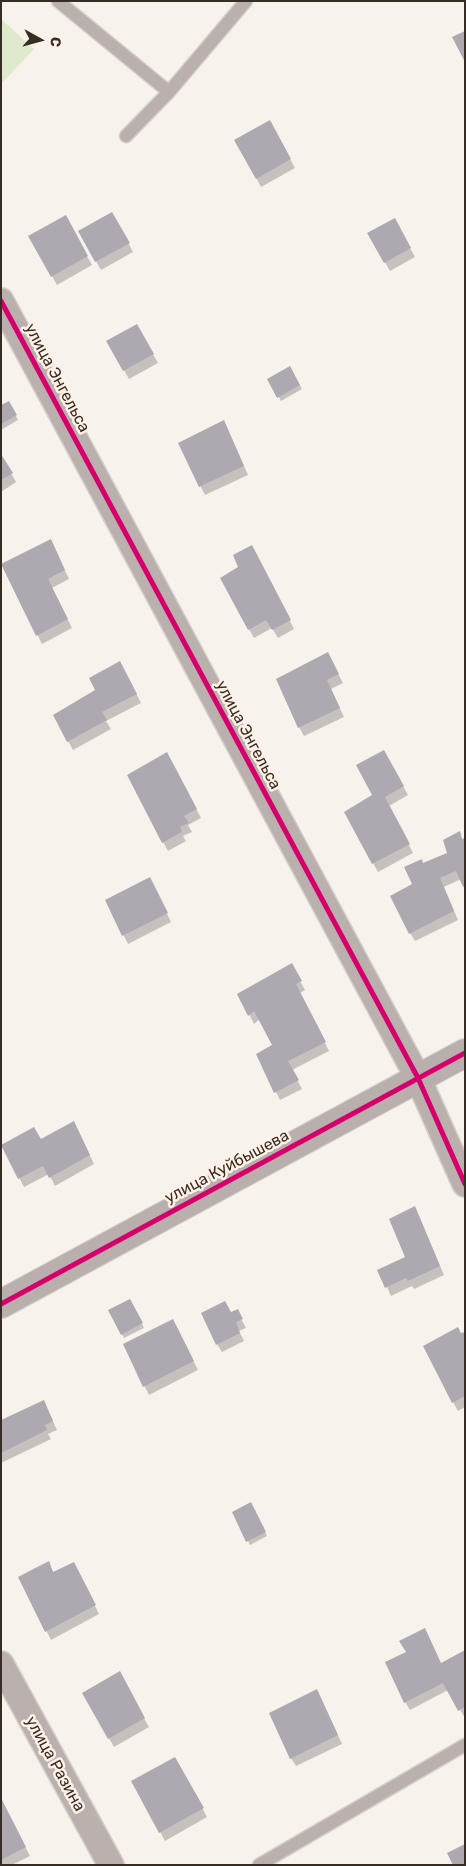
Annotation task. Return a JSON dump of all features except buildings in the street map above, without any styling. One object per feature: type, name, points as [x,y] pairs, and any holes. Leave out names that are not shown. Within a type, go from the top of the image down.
[{"type":"street","name":"улица Энгельса","points":[[1,301],[418,1078],[465,1184]]},
{"type":"street","name":"улица Куйбышева","points":[[1,1304],[465,1053]]},
{"type":"street","name":"улица Разина","points":[[1,1664],[111,1865]]},
{"type":"lane","points":[[58,1],[169,92]]},
{"type":"lane","points":[[126,136],[169,92],[246,1]]},
{"type":"lane","points":[[259,1865],[465,1745]]},
{"type":"green space","points":[[1,19],[34,49],[1,84]]},
{"type":"cycle path","points":[[1,301],[418,1078],[465,1184]]},
{"type":"cycle path","points":[[1,1304],[465,1053]]}]
